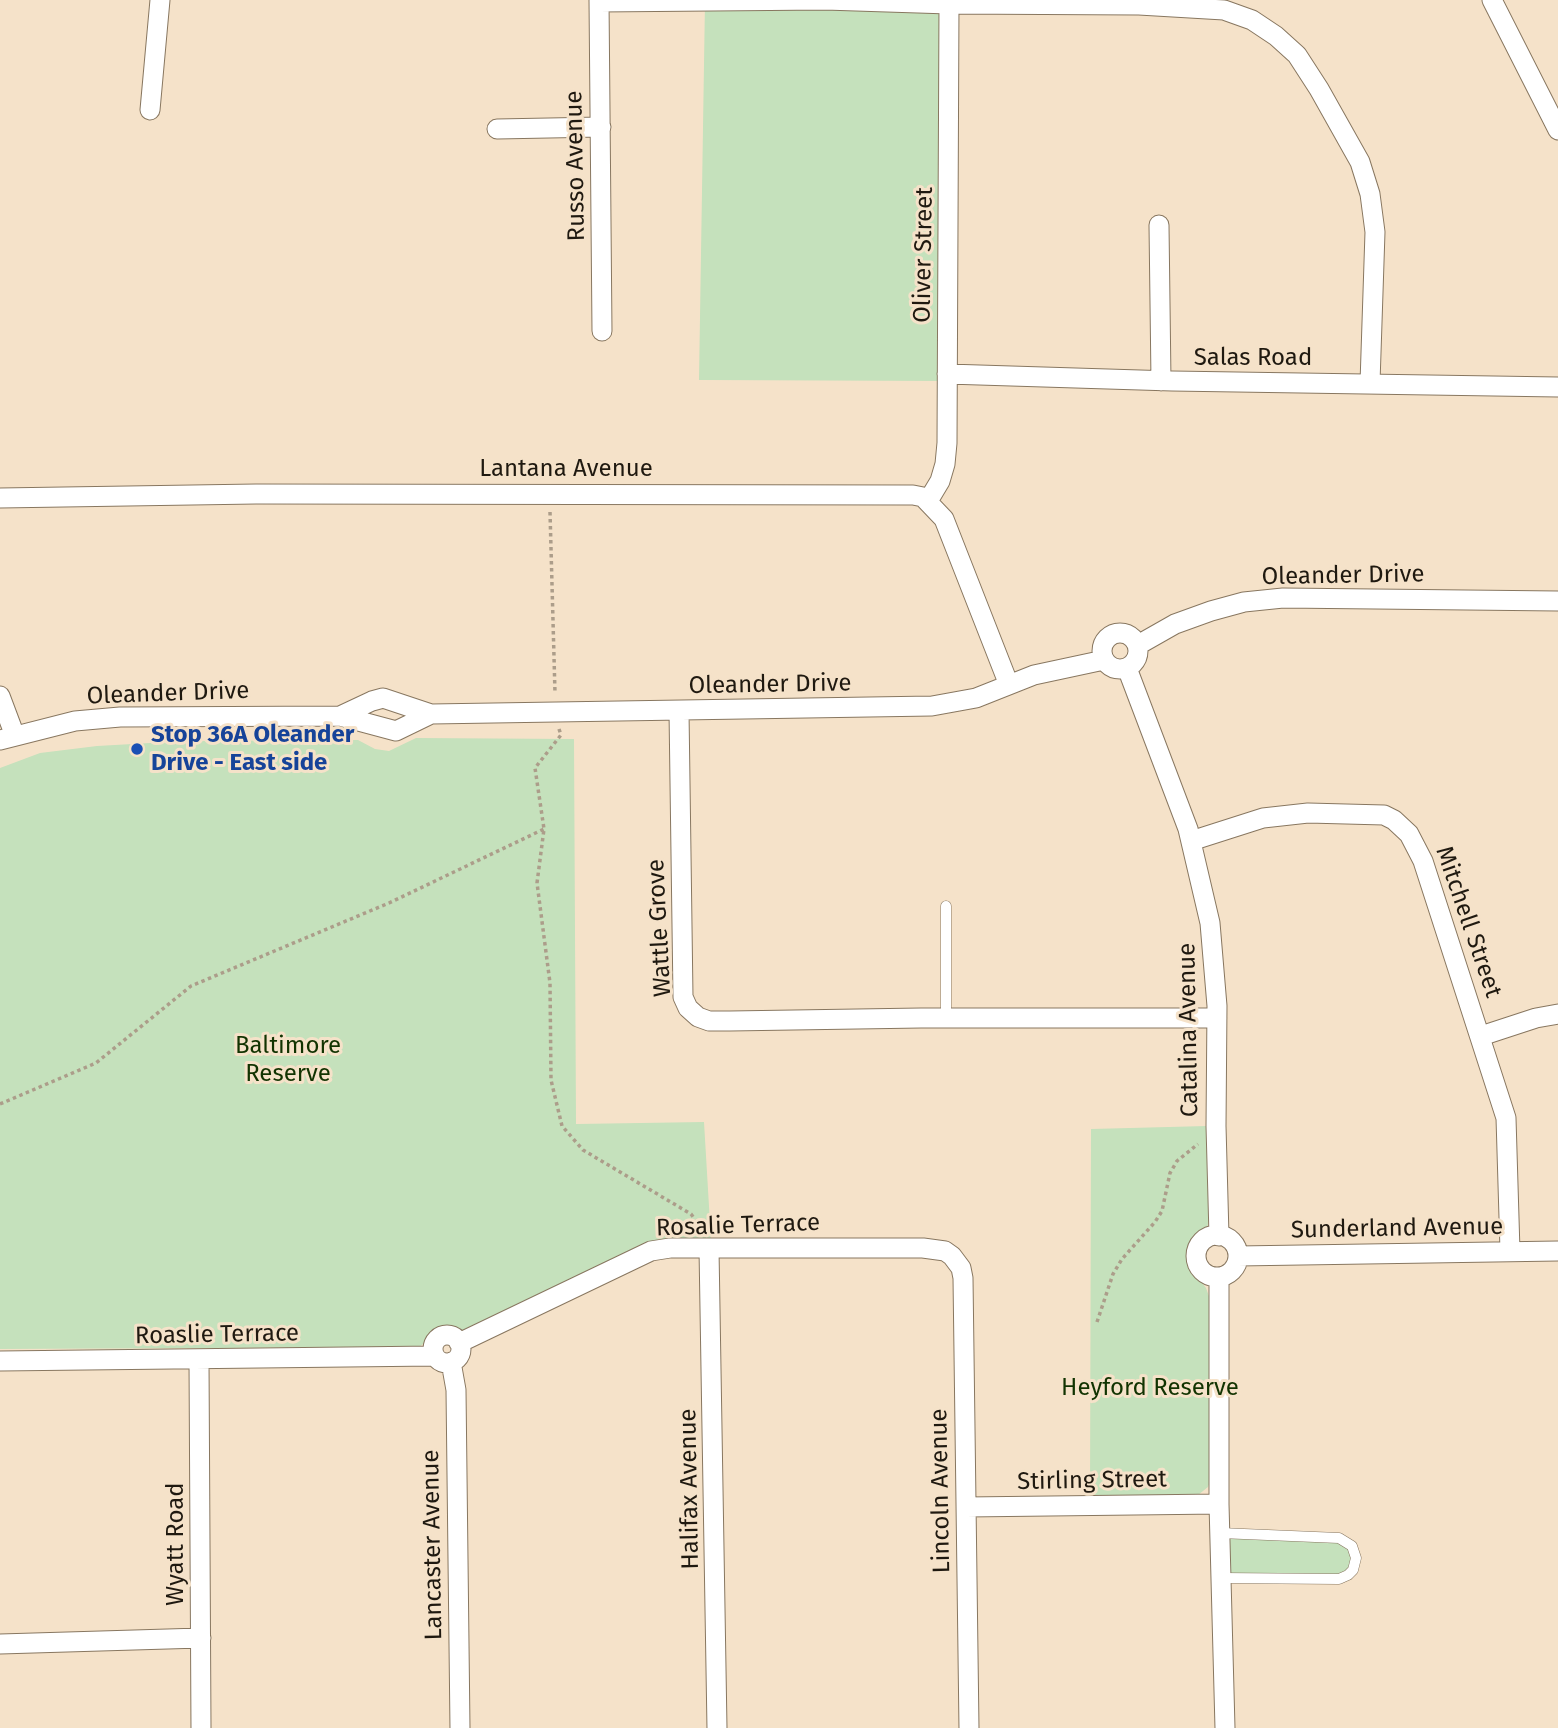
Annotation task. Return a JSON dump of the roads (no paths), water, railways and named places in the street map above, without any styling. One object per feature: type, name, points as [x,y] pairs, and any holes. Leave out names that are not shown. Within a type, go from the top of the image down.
[{"type":"street","points":[[150,110],[160,0]]},
{"type":"street","points":[[1492,0],[1558,131]]},
{"type":"street","points":[[599,1],[1139,3],[1223,10],[1252,20],[1276,36],[1297,55],[1360,162],[1370,194],[1375,232],[1370,383]]},
{"type":"street","name":"Russo Avenue","points":[[599,1],[602,331]]},
{"type":"street","name":"Oliver Street","points":[[928,501],[940,481],[945,464],[949,4]]},
{"type":"street","points":[[497,129],[601,127]]},
{"type":"street","points":[[1159,225],[1161,381]]},
{"type":"street","name":"Salas Road","points":[[947,374],[1161,381],[1558,387]]},
{"type":"street","name":"Lantana Avenue","points":[[0,498],[256,494],[884,494],[913,495],[928,501]]},
{"type":"street","points":[[928,501],[944,519],[952,537],[1009,685]]},
{"type":"street","name":"Oleander Drive","points":[[1138,645],[1175,624],[1244,602],[1283,598],[1558,601]]},
{"type":"street","points":[[1126,633],[1133,637],[1138,645],[1138,657],[1127,668],[1113,668],[1104,660],[1103,645],[1112,635],[1126,633]]},
{"type":"street","name":"Oleander Drive","points":[[340,716],[383,698],[431,714],[932,706],[976,698],[1034,676],[1104,660]]},
{"type":"street","name":"Catalina Avenue","points":[[1127,668],[1191,841],[1210,923],[1217,1018],[1219,1236]]},
{"type":"street","points":[[0,696],[8,738]]},
{"type":"street","name":"Wattle Grove","points":[[679,711],[683,997],[691,1012],[709,1021],[946,1017],[1217,1018]]},
{"type":"street","name":"Oleander Drive","points":[[8,738],[75,721],[120,718],[340,716],[396,731],[431,714]]},
{"type":"street","name":"Mitchell Street","points":[[1191,841],[1263,818],[1308,813],[1372,813],[1394,820],[1409,834],[1423,861],[1506,1118],[1510,1251]]},
{"type":"street","points":[[1481,1036],[1536,1018],[1558,1014]]},
{"type":"street","points":[[1219,1236],[1228,1238],[1238,1256],[1234,1268],[1219,1277],[1200,1269],[1196,1253],[1204,1240],[1219,1236]]},
{"type":"street","name":"Rosalie Terrace","points":[[443,1359],[460,1353],[459,1343],[651,1251],[670,1248],[923,1248],[945,1251],[952,1256]]},
{"type":"street","name":"Halifax Avenue","points":[[709,1249],[717,1728]]},
{"type":"street","name":"Sunderland Avenue","points":[[1238,1256],[1558,1251]]},
{"type":"street","name":"Lincoln Avenue","points":[[952,1256],[961,1268],[963,1278],[969,1728]]},
{"type":"street","points":[[1219,1277],[1219,1504],[1225,1728]]},
{"type":"street","name":"Roaslie Terrace","points":[[0,1361],[443,1359]]},
{"type":"street","name":"Lancaster Avenue","points":[[443,1359],[456,1390],[460,1728]]},
{"type":"street","name":"Wyatt Road","points":[[199,1360],[201,1728]]},
{"type":"street","name":"Stirling Street","points":[[966,1507],[1219,1504]]},
{"type":"street","points":[[0,1644],[201,1638]]},
{"type":"lane","points":[[946,906],[946,1017]]},
{"type":"lane","points":[[1220,1532],[1339,1538],[1352,1546],[1356,1558],[1353,1570],[1339,1578],[1221,1578]]},
{"type":"place","name":"Stop 36A Oleander Drive - East side","points":[[137,749]]},
{"type":"park label","name":"Baltimore Reserve","points":[[288,1060]]},
{"type":"park label","name":"Heyford Reserve","points":[[1150,1388]]}]
